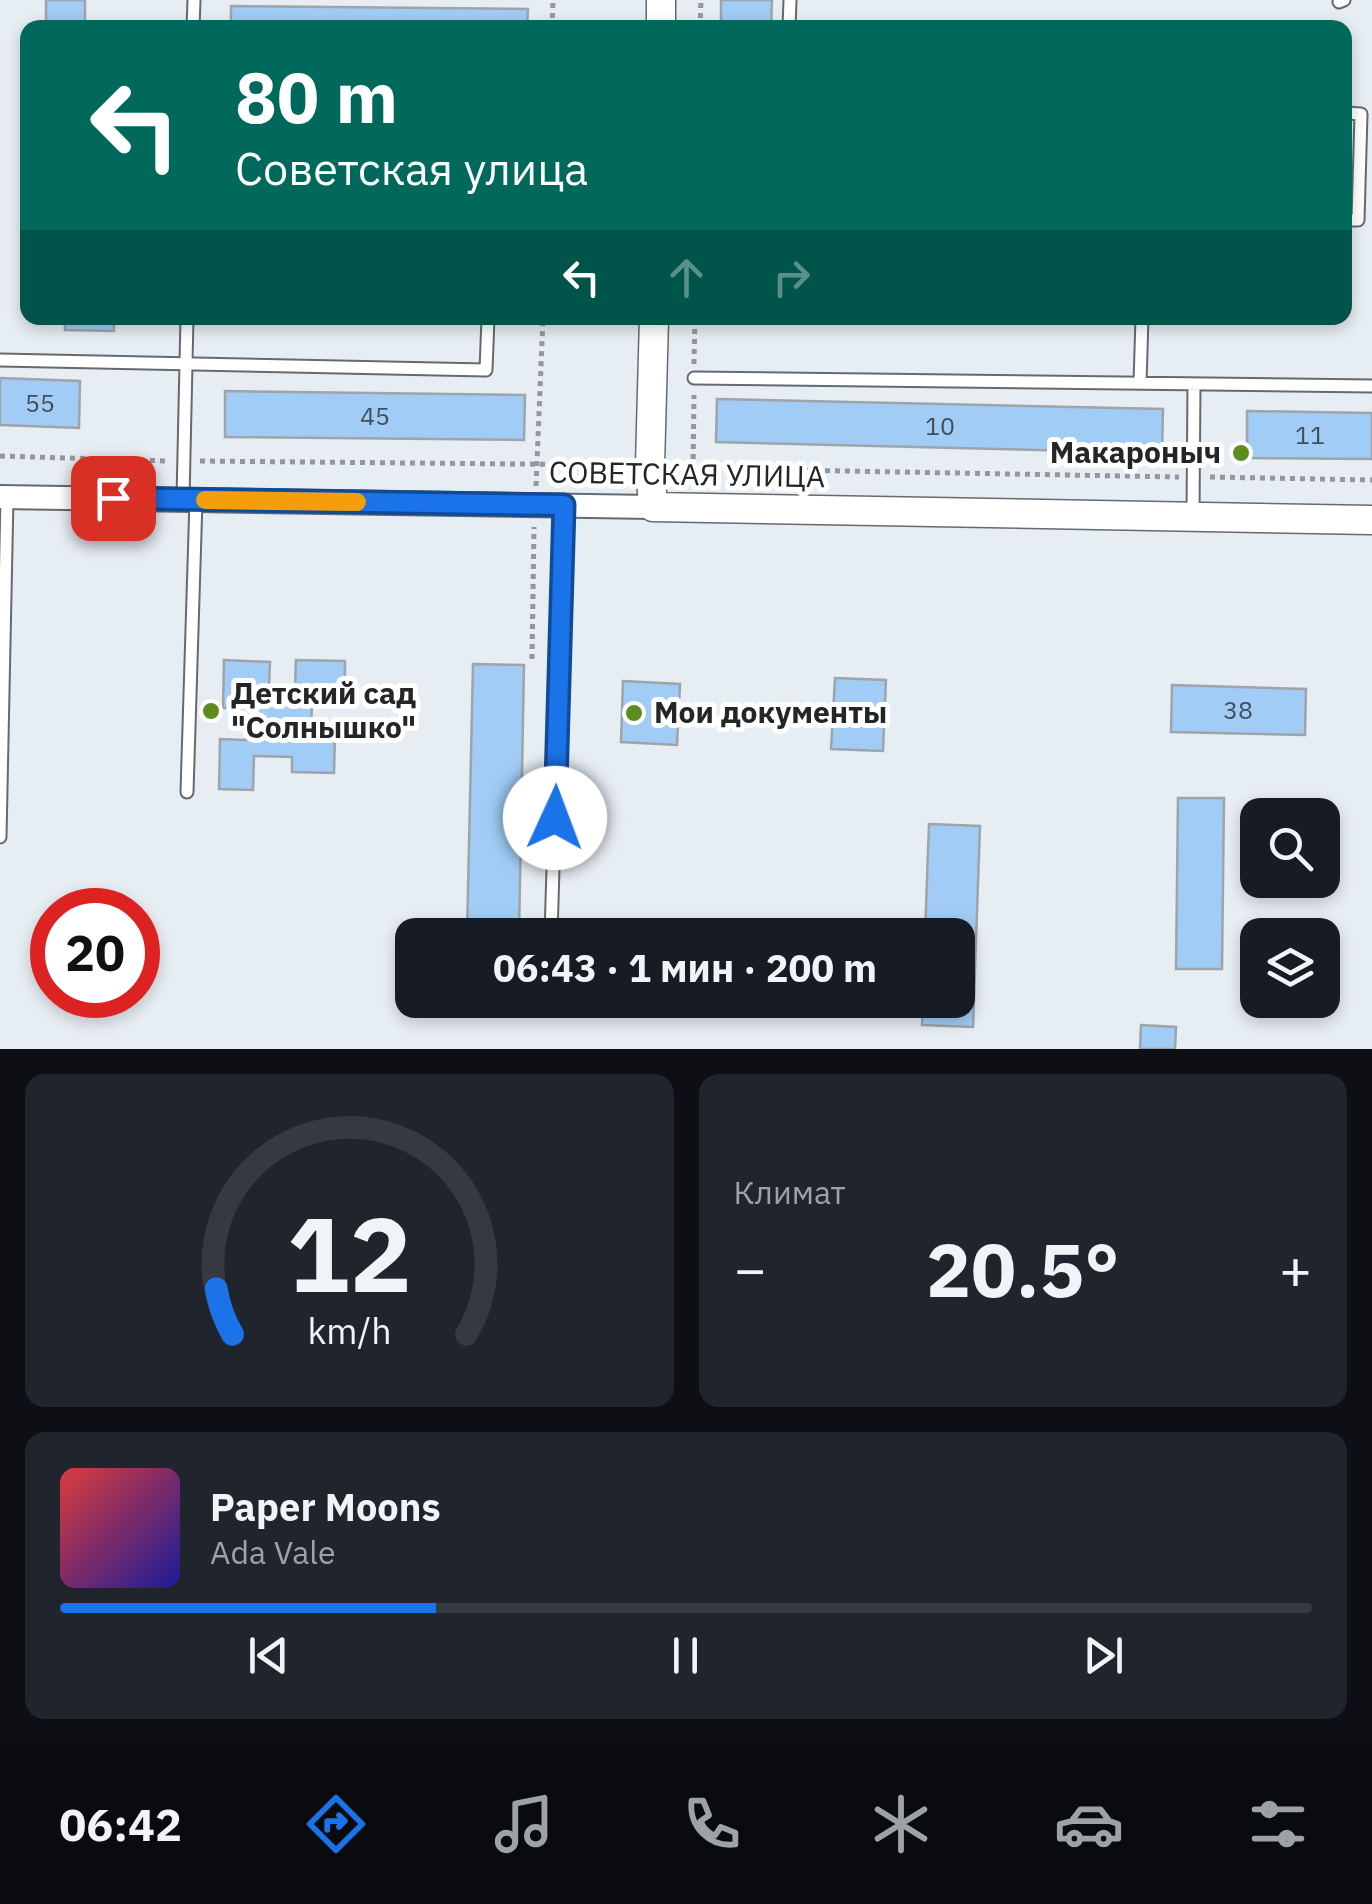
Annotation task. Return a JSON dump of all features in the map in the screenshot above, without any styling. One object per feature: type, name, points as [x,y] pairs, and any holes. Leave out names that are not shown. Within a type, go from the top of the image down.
[{"type":"street","points":[[653,507],[650,465],[654,325]]},
{"type":"street","name":"СОВЕТСКАЯ УЛИЦА","points":[[4,497],[1372,520]]},
{"type":"lane","points":[[1352,113],[1361,114],[1358,220],[1352,220]]},
{"type":"lane","points":[[187,325],[183,461],[190,500],[188,792]]},
{"type":"lane","points":[[0,360],[486,370],[488,325]]},
{"type":"lane","points":[[1140,383],[1142,325]]},
{"type":"lane","points":[[694,378],[1372,386]]},
{"type":"lane","points":[[1192,516],[1194,384]]},
{"type":"lane","points":[[0,837],[4,497]]},
{"type":"lane","points":[[552,918],[564,505]]},
{"type":"path","points":[[0,456],[1372,480]]},
{"type":"building","points":[[46,0],[85,0],[85,20],[46,20]]},
{"type":"building","points":[[721,0],[772,0],[771,20],[721,20]]},
{"type":"building","points":[[231,6],[528,9],[527,20],[231,20]]},
{"type":"building","points":[[65,325],[114,325],[114,331],[65,330]]},
{"type":"building","points":[[0,378],[80,381],[79,428],[0,425]]},
{"type":"building","points":[[225,391],[525,395],[524,440],[225,437]]},
{"type":"building","points":[[717,399],[1163,409],[1162,453],[716,442]]},
{"type":"building","points":[[1247,411],[1372,413],[1372,459],[1247,458]]},
{"type":"building","points":[[224,660],[270,662],[269,687],[295,688],[296,660],[345,661],[345,700],[312,699],[311,733],[335,734],[334,773],[292,772],[292,757],[254,756],[253,790],[219,789],[220,739],[246,740],[247,708],[223,708]]},
{"type":"building","points":[[473,664],[524,665],[519,918],[467,918]]},
{"type":"building","points":[[835,678],[886,680],[883,751],[831,749]]},
{"type":"building","points":[[623,681],[680,684],[677,745],[621,742]]},
{"type":"building","points":[[1172,685],[1306,689],[1305,735],[1171,732]]},
{"type":"building","points":[[1178,798],[1224,798],[1222,969],[1176,969]]},
{"type":"building","points":[[929,824],[980,826],[975,970],[975,918],[926,918]]},
{"type":"building","points":[[922,1018],[973,1018],[973,1027],[922,1025]]},
{"type":"building","points":[[1141,1025],[1176,1027],[1175,1049],[1140,1049]]},
{"type":"slow traffic","points":[[205,500],[357,502]]},
{"type":"place","name":"Макароныч","points":[[1241,453]]},
{"type":"place","name":"Детский сад \"Солнышко\"","points":[[211,711]]},
{"type":"place","name":"Мои документы","points":[[634,713]]},
{"type":"route","points":[[113,498],[564,505],[555,818]]}]
